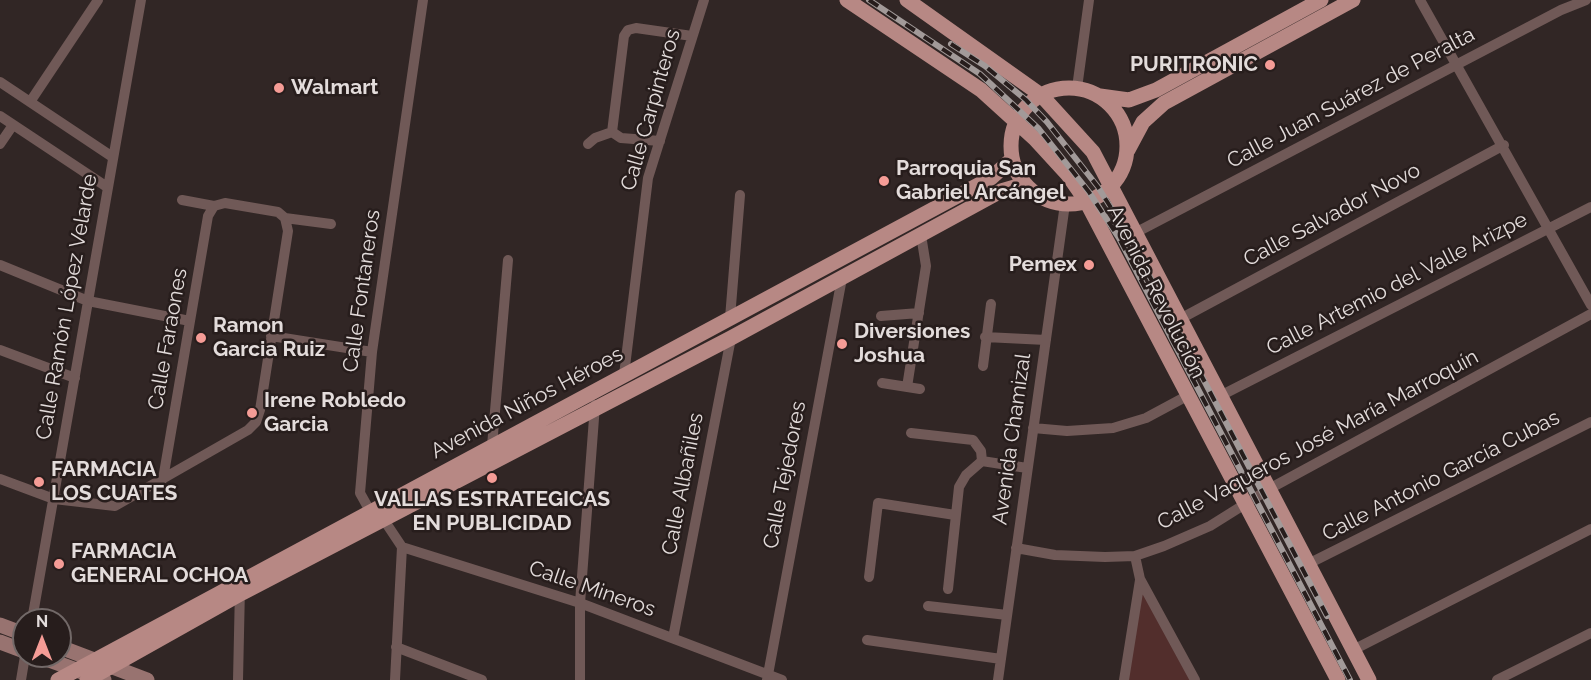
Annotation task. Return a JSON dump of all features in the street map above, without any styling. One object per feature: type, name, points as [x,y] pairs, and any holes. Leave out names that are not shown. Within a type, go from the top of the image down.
[{"type":"main road","name":"Avenida Revolución","points":[[847,0],[981,90],[1056,161],[1086,201],[1338,680]]},
{"type":"main road","name":"Avenida Revolución","points":[[907,0],[1041,95],[1093,152],[1368,680]]},
{"type":"main road","points":[[1321,0],[1156,90],[1129,100],[1100,96],[1077,88],[1058,89],[1041,95],[1022,111],[1012,134],[1012,159],[1025,184],[1041,197],[1065,204],[1086,201],[1110,187],[1121,173],[1128,150],[1143,122],[1164,103],[1353,0]]},
{"type":"main road","points":[[1100,96],[1118,113],[1124,126],[1128,150]]},
{"type":"main road","name":"Avenida Niños Héroes","points":[[58,680],[94,674],[370,511],[991,178],[1012,159]]},
{"type":"main road","name":"Avenida Niños Héroes","points":[[94,660],[240,587],[384,520],[731,338],[1001,191],[1025,184]]},
{"type":"main road","points":[[72,652],[94,660],[94,674]]},
{"type":"main road","points":[[72,667],[94,674],[147,680]]},
{"type":"street","points":[[30,102],[98,0]]},
{"type":"street","name":"Calle Ramón López Velarde","points":[[34,608],[111,156],[141,0]]},
{"type":"street","name":"Calle Fontaneros","points":[[370,511],[360,492],[372,352],[423,0]]},
{"type":"street","name":"Calle Carpinteros","points":[[624,375],[648,178],[704,0]]},
{"type":"street","points":[[1077,88],[1089,0]]},
{"type":"street","points":[[1420,0],[1550,228],[1591,305]]},
{"type":"street","name":"Calle Juan Suárez de Peralta","points":[[1135,233],[1561,10],[1586,0]]},
{"type":"street","points":[[612,132],[624,36],[628,30],[636,28],[692,36]]},
{"type":"street","points":[[0,82],[111,156]]},
{"type":"street","points":[[0,116],[107,187]]},
{"type":"street","points":[[0,144],[13,125]]},
{"type":"street","points":[[612,132],[621,138],[660,141]]},
{"type":"street","points":[[588,144],[595,138],[612,132]]},
{"type":"street","name":"Calle Salvador Novo","points":[[1180,319],[1503,145]]},
{"type":"street","points":[[730,318],[740,195]]},
{"type":"street","points":[[182,200],[214,206],[225,203],[278,212],[285,218],[331,224]]},
{"type":"street","name":"Avenida Chamizal","points":[[998,680],[1065,204]]},
{"type":"street","name":"Calle Faraones","points":[[164,479],[208,216],[214,206]]},
{"type":"street","name":"Calle Artemio del Valle Arizpe","points":[[1220,396],[1591,207]]},
{"type":"street","points":[[0,479],[54,499],[115,506],[248,430],[256,422],[272,336],[288,231],[285,218]]},
{"type":"street","points":[[907,387],[926,266],[921,235]]},
{"type":"street","points":[[492,446],[508,260]]},
{"type":"street","points":[[0,265],[88,301],[190,321]]},
{"type":"street","name":"Calle Tejedores","points":[[767,677],[842,278]]},
{"type":"street","points":[[983,366],[991,303]]},
{"type":"street","points":[[881,316],[919,313]]},
{"type":"street","name":"Calle Vaqueros José María Marroquín","points":[[1017,548],[1055,555],[1135,555],[1210,526],[1269,489],[1591,314]]},
{"type":"street","points":[[272,336],[372,352]]},
{"type":"street","points":[[985,337],[1046,340]]},
{"type":"street","name":"Calle Albañiles","points":[[673,638],[731,338]]},
{"type":"street","points":[[0,351],[75,378]]},
{"type":"street","points":[[882,383],[920,389]]},
{"type":"street","points":[[580,680],[580,603],[596,390]]},
{"type":"street","points":[[1033,428],[1067,431],[1113,428],[1146,418],[1187,396]]},
{"type":"street","name":"Calle Antonio García Cubas","points":[[1308,564],[1591,422]]},
{"type":"street","points":[[910,433],[973,440],[980,446],[982,461]]},
{"type":"street","points":[[982,461],[1027,468]]},
{"type":"street","points":[[948,590],[955,515],[961,481],[982,461]]},
{"type":"street","points":[[869,577],[878,503],[955,515]]},
{"type":"street","points":[[370,511],[384,520],[402,547],[395,680]]},
{"type":"street","points":[[1353,650],[1591,529]]},
{"type":"street","name":"Calle Mineros","points":[[402,547],[580,603],[767,677],[782,680]]},
{"type":"street","points":[[1135,555],[1140,579],[1195,680]]},
{"type":"street","points":[[1124,680],[1140,579]]},
{"type":"street","points":[[238,680],[240,587]]},
{"type":"street","points":[[928,606],[1007,615]]},
{"type":"street","points":[[1497,680],[1591,633]]},
{"type":"street","points":[[867,640],[1001,659]]},
{"type":"street","points":[[396,647],[482,680]]},
{"type":"shaded area","points":[[1140,579],[1193,680],[1126,680]]},
{"type":"railway","points":[[869,0],[980,74],[1039,129],[1089,192],[1119,238],[1350,680]]},
{"type":"railway","points":[[951,44],[985,66],[1026,100],[1047,122],[1098,187],[1128,235],[1327,616]]},
{"type":"place","name":"PURITRONIC","points":[[1270,65]]},
{"type":"place","name":"Walmart","points":[[279,88]]},
{"type":"place","name":"Parroquia San Gabriel Arcángel","points":[[884,181]]},
{"type":"place","name":"Pemex","points":[[1089,265]]},
{"type":"place","name":"Ramon Garcia Ruiz","points":[[201,338]]},
{"type":"place","name":"Diversiones Joshua","points":[[842,344]]},
{"type":"place","name":"Irene Robledo Garcia","points":[[252,413]]},
{"type":"place","name":"VALLAS ESTRATEGICAS EN PUBLICIDAD","points":[[492,478]]},
{"type":"place","name":"FARMACIA LOS CUATES","points":[[39,482]]},
{"type":"place","name":"FARMACIA GENERAL OCHOA","points":[[59,564]]}]
